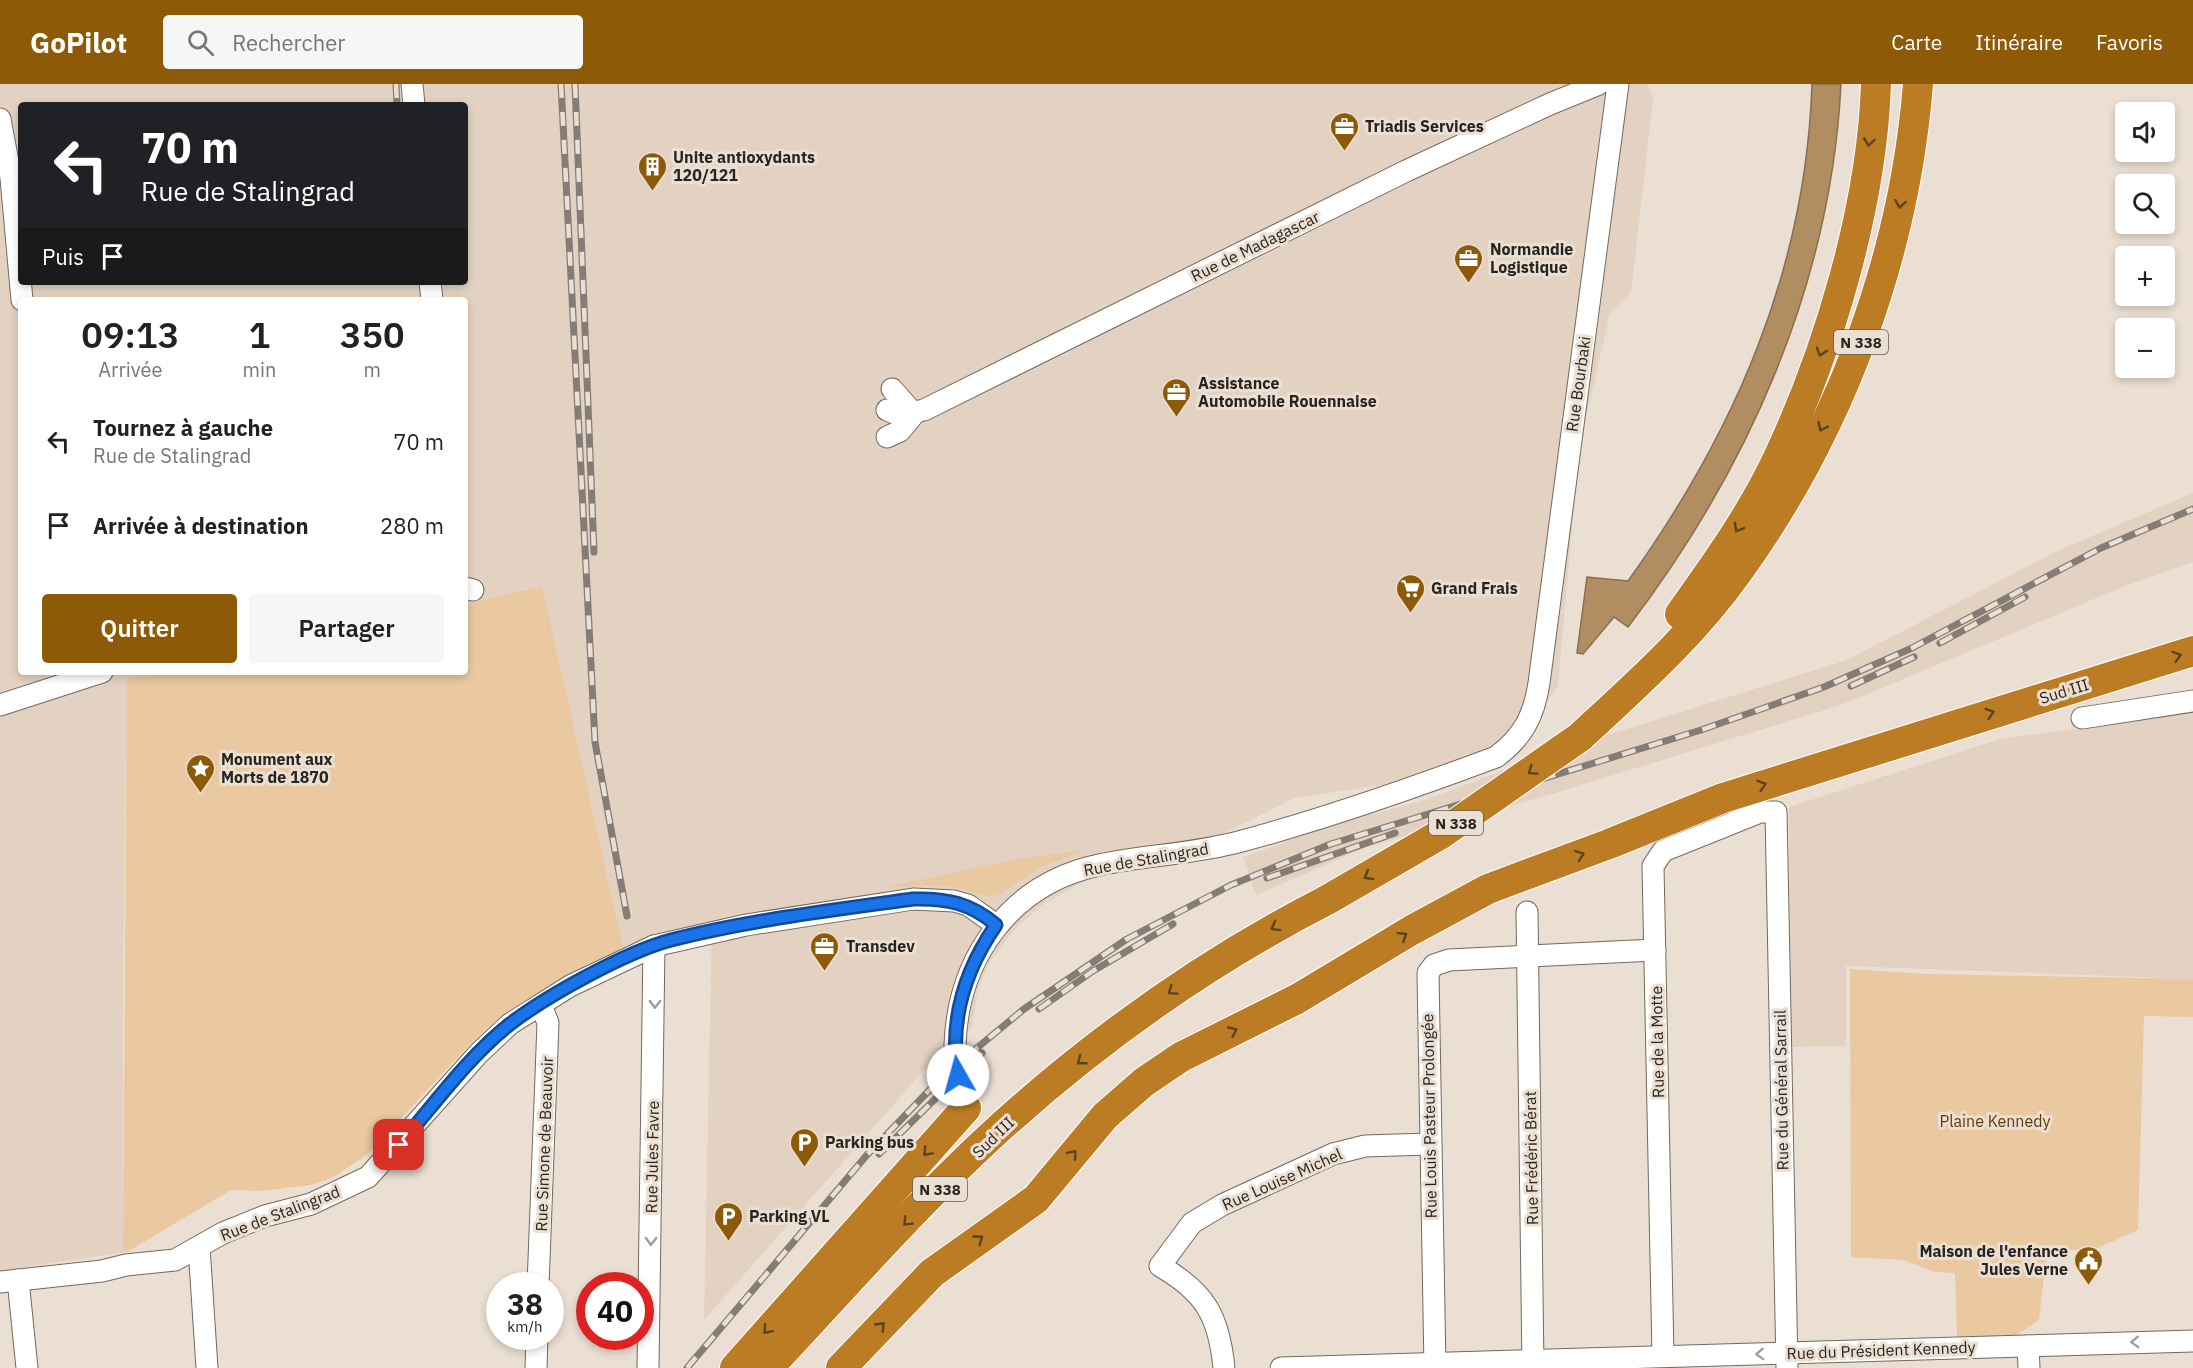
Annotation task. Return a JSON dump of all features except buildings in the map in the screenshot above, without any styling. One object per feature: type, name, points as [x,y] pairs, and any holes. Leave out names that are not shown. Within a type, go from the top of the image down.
[{"type":"highway","points":[[1580,737],[1615,691],[1673,624],[1725,550],[1777,461],[1816,367],[1848,263],[1863,189],[1876,84]]},
{"type":"highway","name":"N 338","points":[[1580,737],[1669,652],[1736,575],[1766,530],[1806,462],[1861,344],[1893,236],[1914,133],[1918,84]]},
{"type":"highway","name":"Sud III","points":[[841,1368],[932,1273],[1035,1199],[1106,1116],[1144,1082],[1181,1057],[1297,999],[1412,930],[1488,889],[1723,798],[2193,651]]},
{"type":"highway","name":"Sud III","points":[[768,1368],[894,1234],[1004,1125],[1169,993],[1218,960],[1441,834],[1580,737]]},
{"type":"highway","points":[[735,1368],[963,1098]]},
{"type":"street","points":[[412,84],[414,102]]},
{"type":"street","name":"Rue de Madagascar","points":[[887,437],[900,431],[914,414],[1406,171],[1550,104],[1599,84]]},
{"type":"street","name":"Rue Bourbaki","points":[[1539,683],[1618,84]]},
{"type":"street","points":[[0,119],[11,178],[18,256]]},
{"type":"street","points":[[892,389],[914,414]]},
{"type":"street","points":[[887,410],[899,415],[914,414]]},
{"type":"street","points":[[0,705],[63,678],[82,675]]},
{"type":"street","name":"Rue de Stalingrad","points":[[9,1281],[175,1260],[264,1216],[311,1204],[368,1177],[479,1053],[510,1024],[570,986],[654,945],[746,926],[913,899],[931,898],[968,905],[996,925],[1040,890],[1080,870],[1245,840],[1496,758],[1522,734],[1534,710],[1539,683]]},
{"type":"street","points":[[2082,718],[2193,701]]},
{"type":"street","name":"Rue de la Motte","points":[[1663,1356],[1653,866],[1664,851],[1760,812],[1776,812]]},
{"type":"street","name":"Rue du Général Sarrail","points":[[1776,812],[1787,1360]]},
{"type":"street","name":"Rue Frédéric Bérat","points":[[1527,912],[1533,1364]]},
{"type":"street","points":[[963,1098],[955,1045],[957,1009],[979,953],[996,925]]},
{"type":"street","name":"Rue Jules Favre","points":[[648,1368],[654,945]]},
{"type":"street","points":[[1528,955],[1655,950]]},
{"type":"street","name":"Rue Louis Pasteur Prolongée","points":[[1434,1366],[1428,973],[1434,965],[1449,960],[1528,955]]},
{"type":"street","name":"Rue Simone de Beauvoir","points":[[539,1272],[548,1023],[541,1005]]},
{"type":"street","name":"Rue Louise Michel","points":[[1224,1368],[1221,1339],[1210,1312],[1187,1282],[1160,1266],[1192,1223],[1222,1205],[1333,1154],[1365,1146],[1429,1144]]},
{"type":"street","points":[[199,1247],[207,1368]]},
{"type":"street","points":[[9,1281],[27,1368]]},
{"type":"street","name":"Rue du Président Kennedy","points":[[1281,1368],[1615,1363],[1663,1356],[1703,1362],[1872,1359],[2028,1346],[2193,1341]]},
{"type":"street","points":[[2028,1346],[2029,1368]]},
{"type":"street","points":[[536,1368],[537,1350]]},
{"type":"shaded area","points":[[0,84],[1648,84],[1653,100],[1631,292],[1610,313],[1579,448],[1558,686],[1523,732],[1485,770],[1294,798],[1163,864],[1113,873],[1083,882],[1045,903],[1017,927],[988,964],[977,994],[972,1028],[925,1069],[704,1320],[712,922],[662,932],[623,947],[541,586],[468,603],[468,297],[18,297],[18,675],[145,675],[127,679],[123,987],[123,1250],[127,1252],[0,1271]]},
{"type":"shaded area","points":[[1812,84],[1841,84],[1834,158],[1820,231],[1801,302],[1776,372],[1745,439],[1710,504],[1671,567],[1628,627],[1614,617],[1583,654],[1577,653],[1587,577],[1628,581],[1701,466],[1732,407],[1758,346],[1779,283],[1796,219],[1807,152]]},
{"type":"shaded area","points":[[2193,493],[2193,562],[2125,586],[1841,705],[1555,793],[1367,847],[1256,895],[1243,857],[1339,823],[1425,800],[1547,754],[1847,660],[2057,551]]},
{"type":"shaded area","points":[[2193,713],[2193,979],[1846,966],[1846,1046],[1790,1047],[1789,807],[2000,739]]},
{"type":"green space","points":[[542,586],[623,947],[499,1018],[469,1045],[368,1154],[332,1178],[311,1185],[263,1191],[231,1190],[127,1252],[123,1250],[127,679],[145,675],[468,675],[468,603]]},
{"type":"green space","points":[[1085,850],[1041,867],[999,895],[987,896],[948,886],[886,887],[1018,859]]},
{"type":"green space","name":"Plaine Kennedy","points":[[1850,969],[1927,974],[2193,979],[2193,1017],[2144,1016],[2138,1230],[2093,1250],[2072,1250],[2046,1259],[2039,1320],[2017,1335],[1957,1337],[1955,1273],[1935,1272],[1904,1260],[1851,1257]]},
{"type":"railway","points":[[396,84],[397,102]]},
{"type":"railway","points":[[561,84],[595,742],[627,916]]},
{"type":"railway","points":[[575,84],[594,552]]},
{"type":"railway","points":[[687,1368],[866,1156],[943,1076],[1024,1009],[1127,939],[1231,885],[1331,844],[1701,730],[1824,687],[1912,648],[2101,548],[2193,509]]},
{"type":"railway","points":[[1940,643],[2025,597]]},
{"type":"railway","points":[[1851,686],[1914,657]]},
{"type":"railway","points":[[1267,878],[1395,833]]},
{"type":"railway","points":[[1039,1009],[1093,971],[1173,924]]},
{"type":"railway","points":[[879,1154],[982,1053]]},
{"type":"place","name":"Triadis Services","points":[[1344,152]]},
{"type":"place","name":"Unite antioxydants 120/121","points":[[652,192]]},
{"type":"place","name":"Normandie Logistique","points":[[1469,284]]},
{"type":"place","name":"Assistance Automobile Rouennaise","points":[[1177,418]]},
{"type":"place","name":"Grand Frais","points":[[1410,614]]},
{"type":"place","name":"Monument aux Morts de 1870","points":[[200,794]]},
{"type":"place","name":"Transdev","points":[[825,972]]},
{"type":"place","name":"Parking bus","points":[[804,1168]]},
{"type":"place","name":"Parking VL","points":[[728,1242]]},
{"type":"place","name":"Maison de l'enfance Jules Verne","points":[[2089,1286]]},
{"type":"route","points":[[399,1145],[479,1053],[510,1024],[570,986],[641,951],[670,940],[825,912],[913,899],[931,898],[968,905],[996,925],[971,970],[957,1009],[955,1045],[958,1075]]}]
